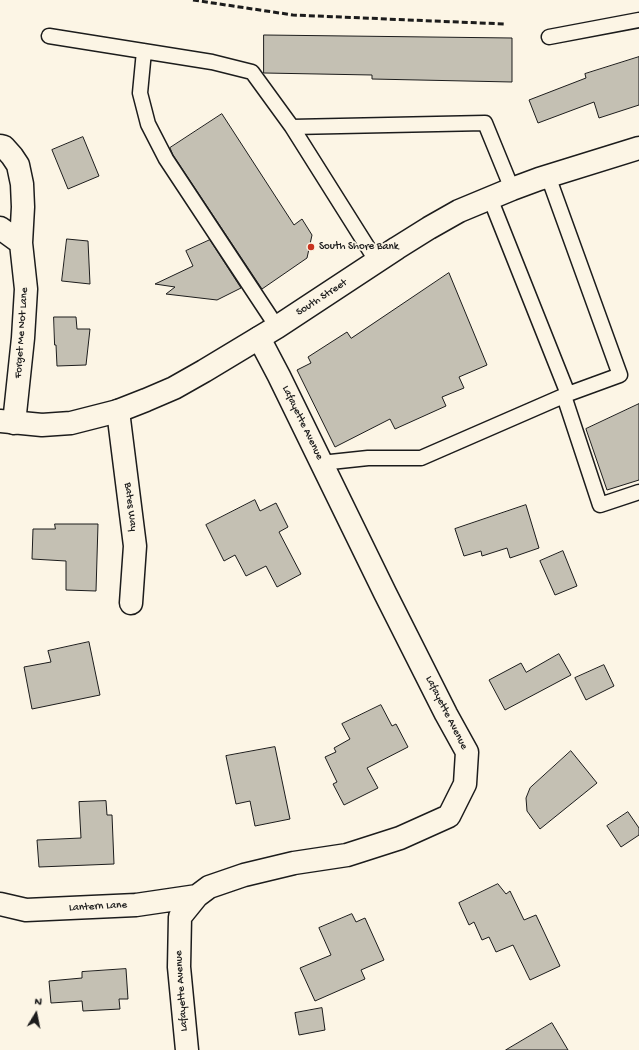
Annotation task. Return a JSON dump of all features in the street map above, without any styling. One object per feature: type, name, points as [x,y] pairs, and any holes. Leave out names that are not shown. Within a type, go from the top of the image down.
[{"type":"street","name":"Forget Me Not Lane","points":[[0,146],[4,147],[18,166],[22,184],[23,207],[20,243],[26,289],[23,338],[7,422]]},
{"type":"street","name":"South Street","points":[[7,422],[42,425],[71,423],[118,411],[174,388],[277,327],[376,262],[453,214],[512,189],[548,176],[639,148]]},
{"type":"street","points":[[0,228],[20,243]]},
{"type":"street","name":"Lafayette Avenue","points":[[187,1050],[179,967],[180,918],[196,896],[210,887],[244,875],[294,864],[347,855],[400,838],[449,816],[464,786],[467,752],[388,600],[259,338]]},
{"type":"street","name":"Bates Way","points":[[118,411],[135,546],[131,603]]},
{"type":"street","name":"Lantern Lane","points":[[0,904],[26,910],[34,910],[136,905],[196,896]]},
{"type":"lane","points":[[548,37],[639,20]]},
{"type":"lane","points":[[49,36],[212,62],[252,72],[292,128],[376,262]]},
{"type":"lane","points":[[144,51],[140,93],[148,124],[166,159],[277,327]]},
{"type":"lane","points":[[292,128],[485,123],[512,189]]},
{"type":"lane","points":[[321,463],[368,458],[421,458],[566,395],[620,375],[548,176]]},
{"type":"lane","points":[[490,198],[566,395],[600,505],[639,492]]},
{"type":"building","points":[[264,35],[512,38],[512,82],[372,79],[372,75],[264,73]]},
{"type":"building","points":[[639,57],[639,105],[599,118],[594,102],[538,123],[529,100],[586,78],[585,74]]},
{"type":"building","points":[[222,114],[294,225],[302,219],[312,235],[307,258],[262,289],[173,155],[170,148]]},
{"type":"building","points":[[83,137],[99,176],[68,189],[52,150]]},
{"type":"building","points":[[67,239],[88,241],[90,284],[62,281]]},
{"type":"building","points":[[210,240],[241,288],[217,300],[166,294],[175,287],[155,284],[193,266],[186,251]]},
{"type":"building","points":[[449,273],[487,365],[459,377],[464,388],[442,397],[446,406],[395,429],[390,419],[335,447],[297,370],[311,363],[308,357],[347,332],[351,338]]},
{"type":"building","points":[[54,317],[76,317],[77,329],[90,329],[86,365],[57,366]]},
{"type":"building","points":[[639,404],[639,480],[607,490],[586,429]]},
{"type":"building","points":[[255,500],[260,511],[276,503],[288,527],[279,532],[301,574],[277,587],[266,566],[246,576],[235,555],[224,561],[206,525]]},
{"type":"building","points":[[526,505],[539,548],[510,558],[507,548],[482,556],[481,551],[464,556],[455,529]]},
{"type":"building","points":[[55,524],[98,524],[96,591],[66,590],[66,561],[32,559],[33,529],[55,529]]},
{"type":"building","points":[[563,551],[577,586],[555,595],[540,561]]},
{"type":"building","points":[[89,642],[100,695],[32,709],[24,667],[51,662],[48,651]]},
{"type":"building","points":[[559,654],[571,675],[505,710],[489,680],[521,663],[526,672]]},
{"type":"building","points":[[604,665],[614,686],[586,700],[575,678]]},
{"type":"building","points":[[381,705],[392,726],[396,724],[408,747],[367,768],[378,788],[344,805],[333,784],[337,782],[325,757],[336,752],[334,748],[350,739],[342,724]]},
{"type":"building","points":[[275,747],[290,819],[255,826],[250,801],[236,804],[226,756]]},
{"type":"building","points":[[571,751],[597,783],[540,829],[527,811],[526,798],[530,788]]},
{"type":"building","points":[[106,801],[107,815],[112,815],[114,864],[39,867],[37,840],[81,838],[79,802]]},
{"type":"building","points":[[628,812],[639,828],[639,835],[621,847],[607,826]]},
{"type":"building","points":[[498,884],[506,894],[510,891],[524,920],[536,915],[560,966],[530,980],[513,945],[496,952],[489,937],[482,940],[474,922],[469,925],[459,903]]},
{"type":"building","points":[[352,914],[356,922],[365,918],[384,960],[361,970],[365,979],[315,1001],[300,968],[331,955],[319,928]]},
{"type":"building","points":[[126,969],[128,999],[119,999],[120,1009],[83,1011],[82,1001],[51,1003],[49,981],[82,978],[82,972]]},
{"type":"building","points":[[322,1008],[325,1030],[299,1035],[295,1013]]},
{"type":"building","points":[[552,1023],[568,1050],[506,1050]]},
{"type":"railway","points":[[193,0],[293,15],[504,24]]},
{"type":"place","name":"South Shore Bank","points":[[311,247]]}]
